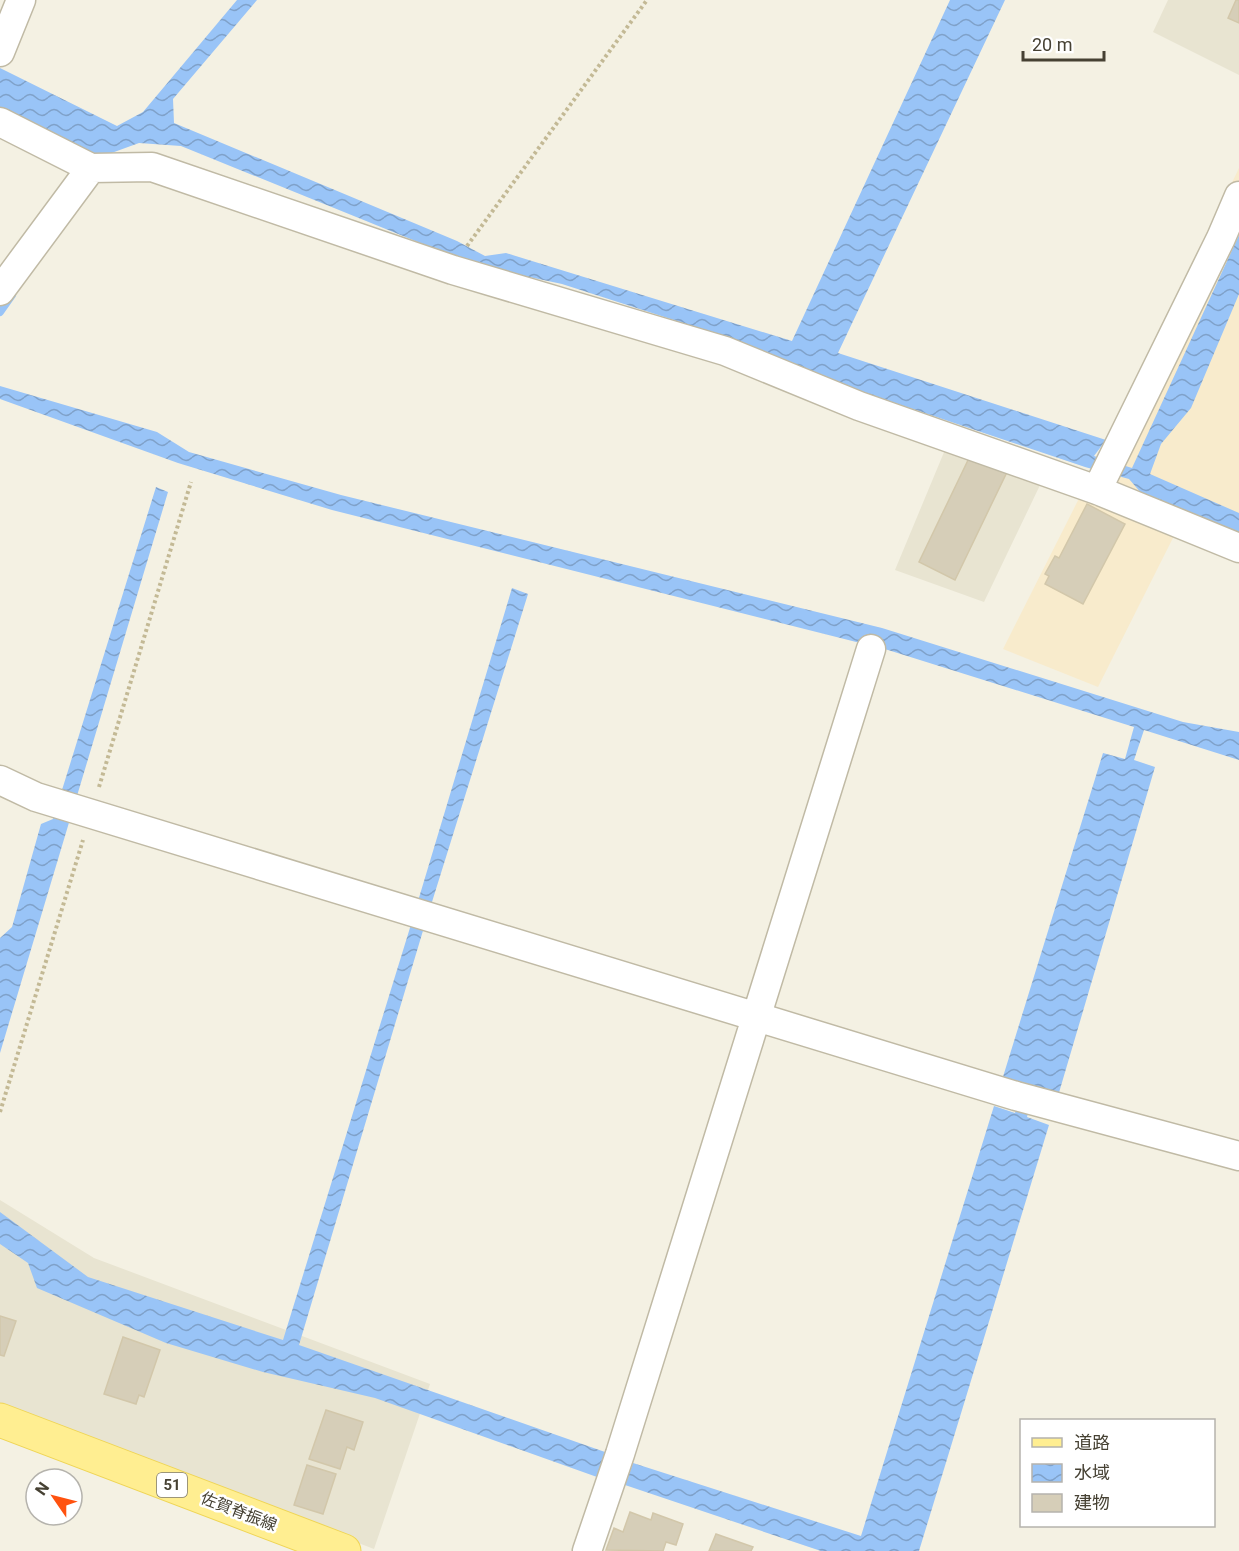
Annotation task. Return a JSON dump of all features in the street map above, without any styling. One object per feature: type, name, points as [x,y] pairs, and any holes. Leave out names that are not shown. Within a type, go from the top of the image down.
[{"type":"main road","name":"佐賀脊振線","points":[[0,1420],[344,1551]]},
{"type":"street","points":[[0,52],[21,0]]},
{"type":"street","points":[[0,122],[91,168],[152,167],[453,270],[725,351],[859,406],[1097,490],[1239,548]]},
{"type":"street","points":[[0,291],[91,168]]},
{"type":"street","points":[[1097,490],[1221,238],[1239,196]]},
{"type":"street","points":[[587,1551],[620,1454],[871,649]]},
{"type":"street","points":[[0,780],[53,803],[1026,1099],[1239,1156]]},
{"type":"path","points":[[471,238],[647,0]]},
{"type":"path","points":[[0,1112],[86,812],[191,482]]},
{"type":"shaded area","points":[[1168,0],[1239,0],[1239,75],[1153,32]]},
{"type":"shaded area","points":[[1239,168],[1239,538],[1184,516],[1098,687],[1003,649],[1112,433]]},
{"type":"shaded area","points":[[947,445],[1042,481],[984,602],[895,570]]},
{"type":"shaded area","points":[[0,1200],[94,1258],[430,1384],[374,1549],[0,1405]]},
{"type":"water","points":[[237,0],[257,0],[173,99],[174,123],[457,241],[485,256],[506,253],[792,341],[950,0],[1005,0],[838,353],[1106,440],[1094,456],[1132,468],[1239,235],[1239,294],[1191,408],[1161,444],[1150,474],[1239,513],[1239,532],[1142,494],[1129,479],[1085,467],[794,369],[742,342],[562,284],[477,266],[181,146],[139,143],[106,155],[93,153],[0,108],[0,68],[117,126],[143,112]]},
{"type":"water","points":[[0,386],[157,432],[189,452],[341,495],[882,628],[1183,722],[1239,732],[1239,760],[1144,730],[1134,760],[1155,767],[1058,1096],[1035,1090],[1027,1117],[1049,1125],[919,1551],[821,1551],[625,1485],[633,1463],[861,1536],[994,1106],[1015,1113],[1023,1086],[1002,1080],[1103,753],[1125,759],[1134,727],[888,650],[332,510],[178,463],[0,399]]},
{"type":"water","points":[[156,487],[168,492],[0,1053],[0,938],[12,927],[41,824],[53,819]]},
{"type":"water","points":[[512,588],[528,594],[422,934],[299,1345],[605,1452],[597,1477],[375,1398],[263,1372],[166,1343],[37,1288],[28,1263],[0,1244],[0,1212],[88,1277],[283,1340]]},
{"type":"building","points":[[1236,0],[1239,0],[1239,23],[1228,18]]},
{"type":"building","points":[[971,454],[1007,472],[955,580],[919,562]]},
{"type":"building","points":[[1087,504],[1125,524],[1083,604],[1045,584],[1049,576],[1045,574],[1055,556],[1059,558]]},
{"type":"building","points":[[0,1316],[16,1321],[4,1356],[0,1355]]},
{"type":"building","points":[[123,1337],[160,1350],[144,1397],[139,1395],[136,1404],[104,1394]]},
{"type":"building","points":[[326,1410],[363,1422],[354,1450],[347,1447],[340,1469],[309,1459]]},
{"type":"building","points":[[307,1465],[336,1474],[323,1514],[294,1505]]},
{"type":"building","points":[[630,1512],[651,1520],[653,1513],[683,1524],[676,1545],[666,1542],[663,1551],[606,1550],[614,1528],[623,1532]]},
{"type":"building","points":[[716,1534],[753,1547],[751,1551],[709,1551]]},
{"type":"waterway","points":[[0,312],[12,295]]}]
